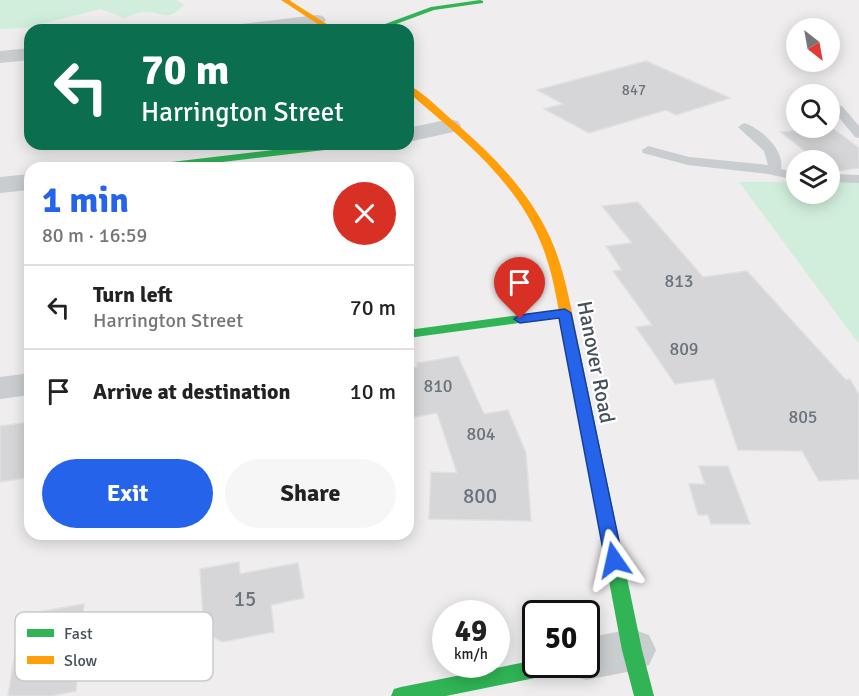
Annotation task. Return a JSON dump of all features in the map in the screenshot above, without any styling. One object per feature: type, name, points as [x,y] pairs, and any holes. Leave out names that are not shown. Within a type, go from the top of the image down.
[{"type":"main road","points":[[284,0],[322,24]]},
{"type":"main road","points":[[390,24],[434,8],[481,2]]},
{"type":"main road","name":"Hanover Road","points":[[414,93],[495,168],[518,194],[537,220],[550,249],[558,277],[632,650],[644,696]]},
{"type":"main road","points":[[197,162],[299,150]]},
{"type":"main road","points":[[414,333],[565,313]]},
{"type":"main road","points":[[401,696],[522,671]]},
{"type":"street","points":[[282,24],[316,20]]},
{"type":"street","points":[[0,57],[24,55]]},
{"type":"street","points":[[414,134],[450,126]]},
{"type":"street","points":[[0,185],[24,183]]},
{"type":"street","points":[[0,388],[24,385]]},
{"type":"street","points":[[600,656],[632,650]]},
{"type":"lane","points":[[840,110],[859,134]]},
{"type":"lane","points":[[744,127],[772,150],[776,159],[775,167],[768,170]]},
{"type":"lane","points":[[648,150],[688,161],[786,174]]},
{"type":"lane","points":[[840,178],[859,179]]},
{"type":"green space","points":[[0,0],[177,0],[184,5],[169,15],[144,12],[124,18],[101,9],[41,24],[24,24],[24,28],[0,29]]},
{"type":"green space","points":[[859,181],[859,344],[739,182],[786,182],[786,204],[840,204],[840,182]]},
{"type":"building","points":[[646,61],[730,98],[676,115],[666,110],[589,133],[544,109],[563,104],[537,90]]},
{"type":"building","points":[[840,134],[859,148],[859,168],[840,171],[840,150],[804,150],[788,138],[840,138]]},
{"type":"building","points":[[638,202],[703,277],[747,271],[846,380],[850,379],[859,395],[859,479],[819,481],[802,451],[738,450],[714,379],[675,384],[636,327],[652,325],[613,271],[622,270],[606,246],[632,243],[602,206]]},
{"type":"building","points":[[458,356],[484,414],[508,410],[526,453],[531,521],[429,519],[431,472],[457,473],[437,413],[414,417],[414,368],[418,367],[417,363]]},
{"type":"building","points":[[24,423],[24,478],[0,482],[0,426]]},
{"type":"building","points":[[699,466],[728,466],[750,524],[711,524],[708,515],[698,515],[689,484],[705,484]]},
{"type":"building","points":[[239,562],[240,574],[298,563],[304,598],[271,605],[274,632],[222,642],[213,637],[213,612],[203,612],[200,569]]},
{"type":"building","points":[[84,604],[83,612],[38,612]]},
{"type":"building","points":[[15,652],[15,681],[77,681],[76,691],[51,696],[8,696]]},
{"type":"traffic: fast","points":[[389,24],[433,8],[481,2]]},
{"type":"traffic: fast","points":[[197,162],[299,150]]},
{"type":"traffic: fast","points":[[414,333],[565,313]]},
{"type":"traffic: fast","points":[[572,347],[632,650],[644,696]]},
{"type":"traffic: fast","points":[[401,696],[522,671]]},
{"type":"traffic: slow","points":[[284,0],[322,24]]},
{"type":"traffic: slow","points":[[414,93],[485,155],[519,193],[533,214],[550,249],[572,347]]},
{"type":"route","points":[[520,319],[565,313],[614,560]]}]
